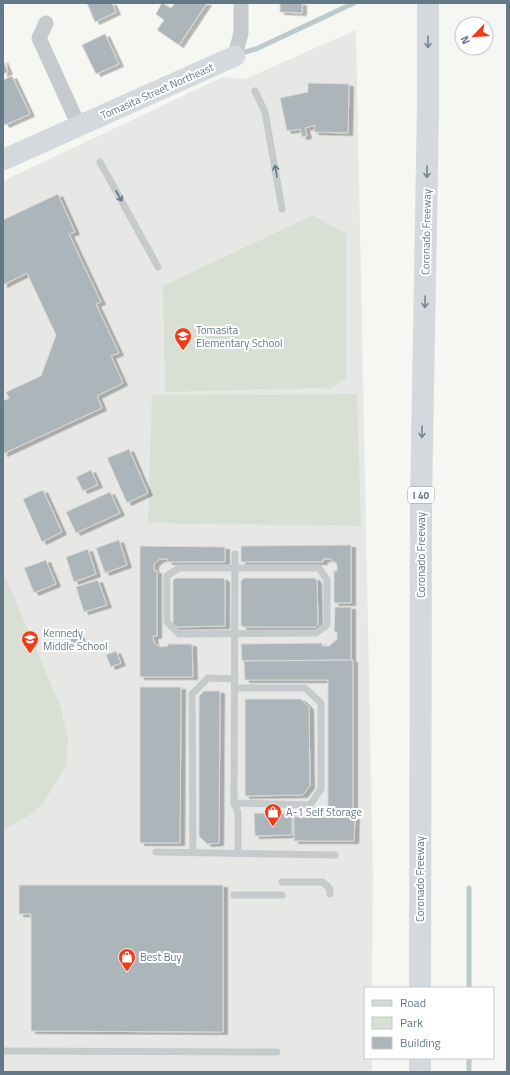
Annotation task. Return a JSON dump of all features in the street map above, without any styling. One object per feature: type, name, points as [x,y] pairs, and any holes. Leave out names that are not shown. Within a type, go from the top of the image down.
[{"type":"highway","name":"Coronado Freeway","points":[[420,987],[421,502],[428,116],[428,3]]},
{"type":"highway","points":[[420,1059],[420,1072]]},
{"type":"street","points":[[235,56],[241,33],[241,3]]},
{"type":"street","points":[[46,23],[39,38],[79,126]]},
{"type":"street","name":"Tomasita Street Northeast","points":[[3,160],[235,56]]},
{"type":"lane","points":[[255,92],[265,112],[282,209]]},
{"type":"lane","points":[[100,162],[158,268]]},
{"type":"lane","points":[[236,554],[234,803],[238,813],[238,853]]},
{"type":"lane","points":[[179,568],[319,568],[327,580],[327,625],[316,633],[235,633],[179,634],[167,622],[167,576],[179,568]]},
{"type":"lane","points":[[193,852],[192,694],[208,678],[235,679]]},
{"type":"lane","points":[[234,803],[310,805],[321,789],[321,703],[305,688],[235,688]]},
{"type":"lane","points":[[156,852],[335,856]]},
{"type":"lane","points":[[282,882],[323,882],[330,889],[330,894]]},
{"type":"lane","points":[[234,895],[282,895]]},
{"type":"lane","points":[[3,1051],[277,1052]]},
{"type":"shaded area","points":[[356,30],[373,874],[372,987],[364,987],[364,1059],[372,1059],[372,1072],[3,1072],[3,181],[223,77],[245,79]]},
{"type":"green space","points":[[313,215],[346,234],[346,378],[331,388],[165,392],[163,286]]},
{"type":"green space","points":[[357,394],[361,526],[148,523],[152,395]]},
{"type":"green space","points":[[3,571],[61,708],[68,740],[66,765],[43,804],[28,816],[3,830]]},
{"type":"building","points":[[87,3],[112,3],[116,12],[95,22]]},
{"type":"building","points":[[162,3],[171,8],[175,3],[207,3],[179,45],[157,30],[164,20],[156,14]]},
{"type":"building","points":[[280,3],[302,3],[302,13],[280,12]]},
{"type":"building","points":[[105,34],[119,64],[96,74],[82,45]]},
{"type":"building","points":[[3,60],[8,72],[3,74]]},
{"type":"building","points":[[12,76],[30,114],[5,125],[3,121],[3,80]]},
{"type":"building","points":[[308,83],[349,84],[348,133],[314,132],[315,125],[305,128],[307,136],[302,137],[300,129],[287,131],[280,98],[308,92]]},
{"type":"building","points":[[58,194],[75,232],[69,234],[101,302],[96,304],[119,353],[111,356],[123,383],[97,396],[102,408],[3,454],[3,401],[9,398],[6,392],[41,376],[56,335],[27,273],[3,285],[3,220]]},
{"type":"building","points":[[129,449],[148,493],[127,503],[107,458]]},
{"type":"building","points":[[91,470],[98,485],[83,491],[76,477]]},
{"type":"building","points":[[43,490],[62,532],[42,542],[23,499]]},
{"type":"building","points":[[110,492],[120,513],[76,533],[66,512]]},
{"type":"building","points":[[119,540],[127,565],[105,573],[96,548]]},
{"type":"building","points":[[351,545],[351,603],[334,603],[334,571],[337,571],[337,564],[330,559],[323,559],[323,562],[241,562],[241,546]]},
{"type":"building","points":[[140,546],[225,547],[225,562],[168,562],[167,559],[160,559],[154,564],[154,571],[157,571],[157,636],[153,636],[154,643],[160,647],[168,646],[168,644],[192,644],[193,677],[140,677]]},
{"type":"building","points":[[88,549],[96,574],[74,582],[66,557]]},
{"type":"building","points":[[46,560],[56,584],[34,593],[24,568]]},
{"type":"building","points":[[176,578],[223,578],[225,580],[225,626],[173,626],[173,580]]},
{"type":"building","points":[[244,578],[315,578],[317,581],[318,625],[316,627],[243,627],[241,625],[241,581]]},
{"type":"building","points":[[98,580],[107,605],[84,612],[76,587]]},
{"type":"building","points":[[335,607],[351,607],[351,660],[242,661],[241,644],[322,643],[322,646],[329,646],[337,639],[337,632],[334,632]]},
{"type":"building","points":[[77,630],[82,642],[73,646],[68,634]]},
{"type":"building","points":[[116,651],[121,663],[111,667],[106,655]]},
{"type":"building","points":[[353,660],[353,811],[328,812],[328,680],[245,680],[244,661]]},
{"type":"building","points":[[140,687],[181,687],[180,843],[140,843]]},
{"type":"building","points":[[204,691],[220,691],[219,843],[207,844],[199,836],[199,696]]},
{"type":"building","points":[[245,699],[301,699],[309,707],[310,786],[303,795],[245,796]]},
{"type":"building","points":[[254,813],[292,814],[292,835],[255,836]]},
{"type":"building","points":[[294,817],[355,817],[354,841],[294,841]]},
{"type":"building","name":"Best Buy","points":[[19,885],[223,885],[223,1032],[31,1031],[31,914],[19,914]]},
{"type":"waterway","points":[[238,54],[256,49],[354,3]]},
{"type":"waterway","points":[[469,888],[469,987]]},
{"type":"waterway","points":[[469,1059],[469,1072]]},
{"type":"place","name":"Tomasita Elementary School","points":[[183,351]]},
{"type":"place","name":"Kennedy Middle School","points":[[30,654]]},
{"type":"place","name":"A-1 Self Storage","points":[[273,827]]},
{"type":"place","name":"Best Buy","points":[[127,972]]}]
